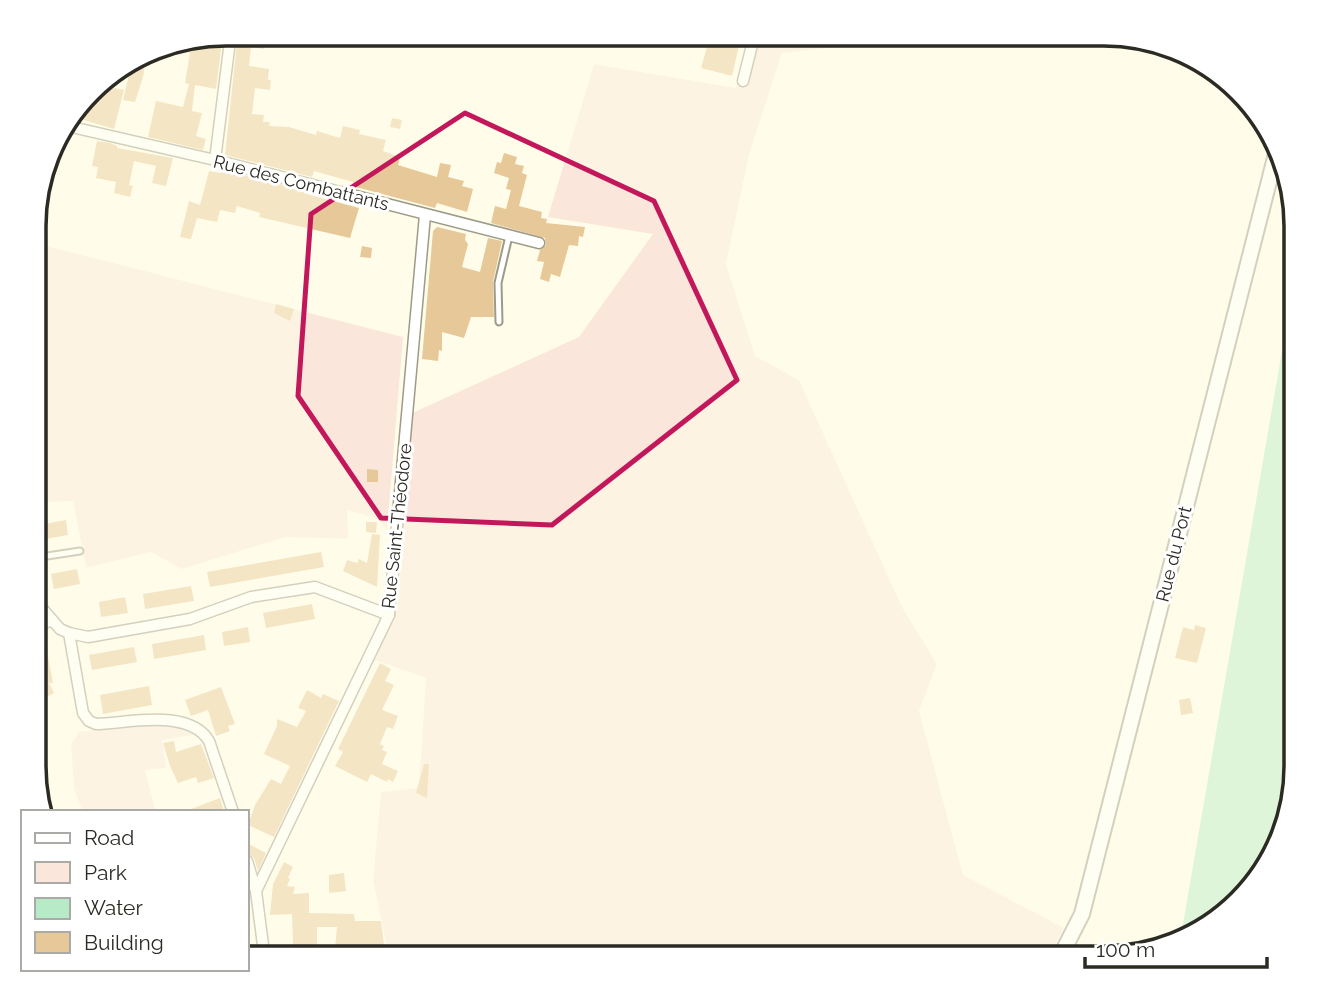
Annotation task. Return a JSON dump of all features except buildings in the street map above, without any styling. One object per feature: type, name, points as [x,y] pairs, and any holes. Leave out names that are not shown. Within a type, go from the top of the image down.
[{"type":"main road","name":"Rue du Port","points":[[1066,946],[1082,914],[1273,164]]},
{"type":"street","points":[[215,160],[229,46]]},
{"type":"street","points":[[743,80],[752,46]]},
{"type":"street","name":"Rue des Combattants","points":[[75,128],[215,160],[538,243]]},
{"type":"street","name":"Rue Saint-Théodore","points":[[256,891],[389,615],[425,215]]},
{"type":"street","points":[[46,614],[69,633],[88,636],[190,618],[251,597],[315,587],[389,615]]},
{"type":"street","points":[[46,622],[52,621]]},
{"type":"street","points":[[69,633],[83,713],[89,721],[103,724],[178,720],[203,732],[209,741],[232,810]]},
{"type":"street","points":[[248,864],[256,891],[263,946]]},
{"type":"lane","points":[[499,322],[498,283],[509,236]]},
{"type":"lane","points":[[46,556],[80,551]]},
{"type":"highlighted area","points":[[465,113],[654,201],[737,380],[552,525],[381,518],[298,396],[311,214]]},
{"type":"green space","points":[[751,46],[849,46],[782,53],[749,155],[726,264],[755,356],[799,380],[902,607],[937,664],[919,711],[963,875],[1064,928],[1054,946],[387,946],[373,880],[381,792],[419,788],[426,678],[370,658],[396,542],[408,415],[579,337],[653,234],[548,217],[594,64],[736,88]]},
{"type":"green space","points":[[46,246],[403,337],[387,530],[378,519],[347,510],[348,539],[285,537],[182,569],[151,552],[86,568],[73,501],[47,502]]},
{"type":"green space","points":[[164,721],[190,724],[198,734],[162,740],[166,768],[145,770],[155,810],[82,810],[74,789],[71,744],[79,732]]},
{"type":"water","points":[[1284,339],[1283,790],[1271,835],[1247,876],[1223,902],[1182,929]]}]
